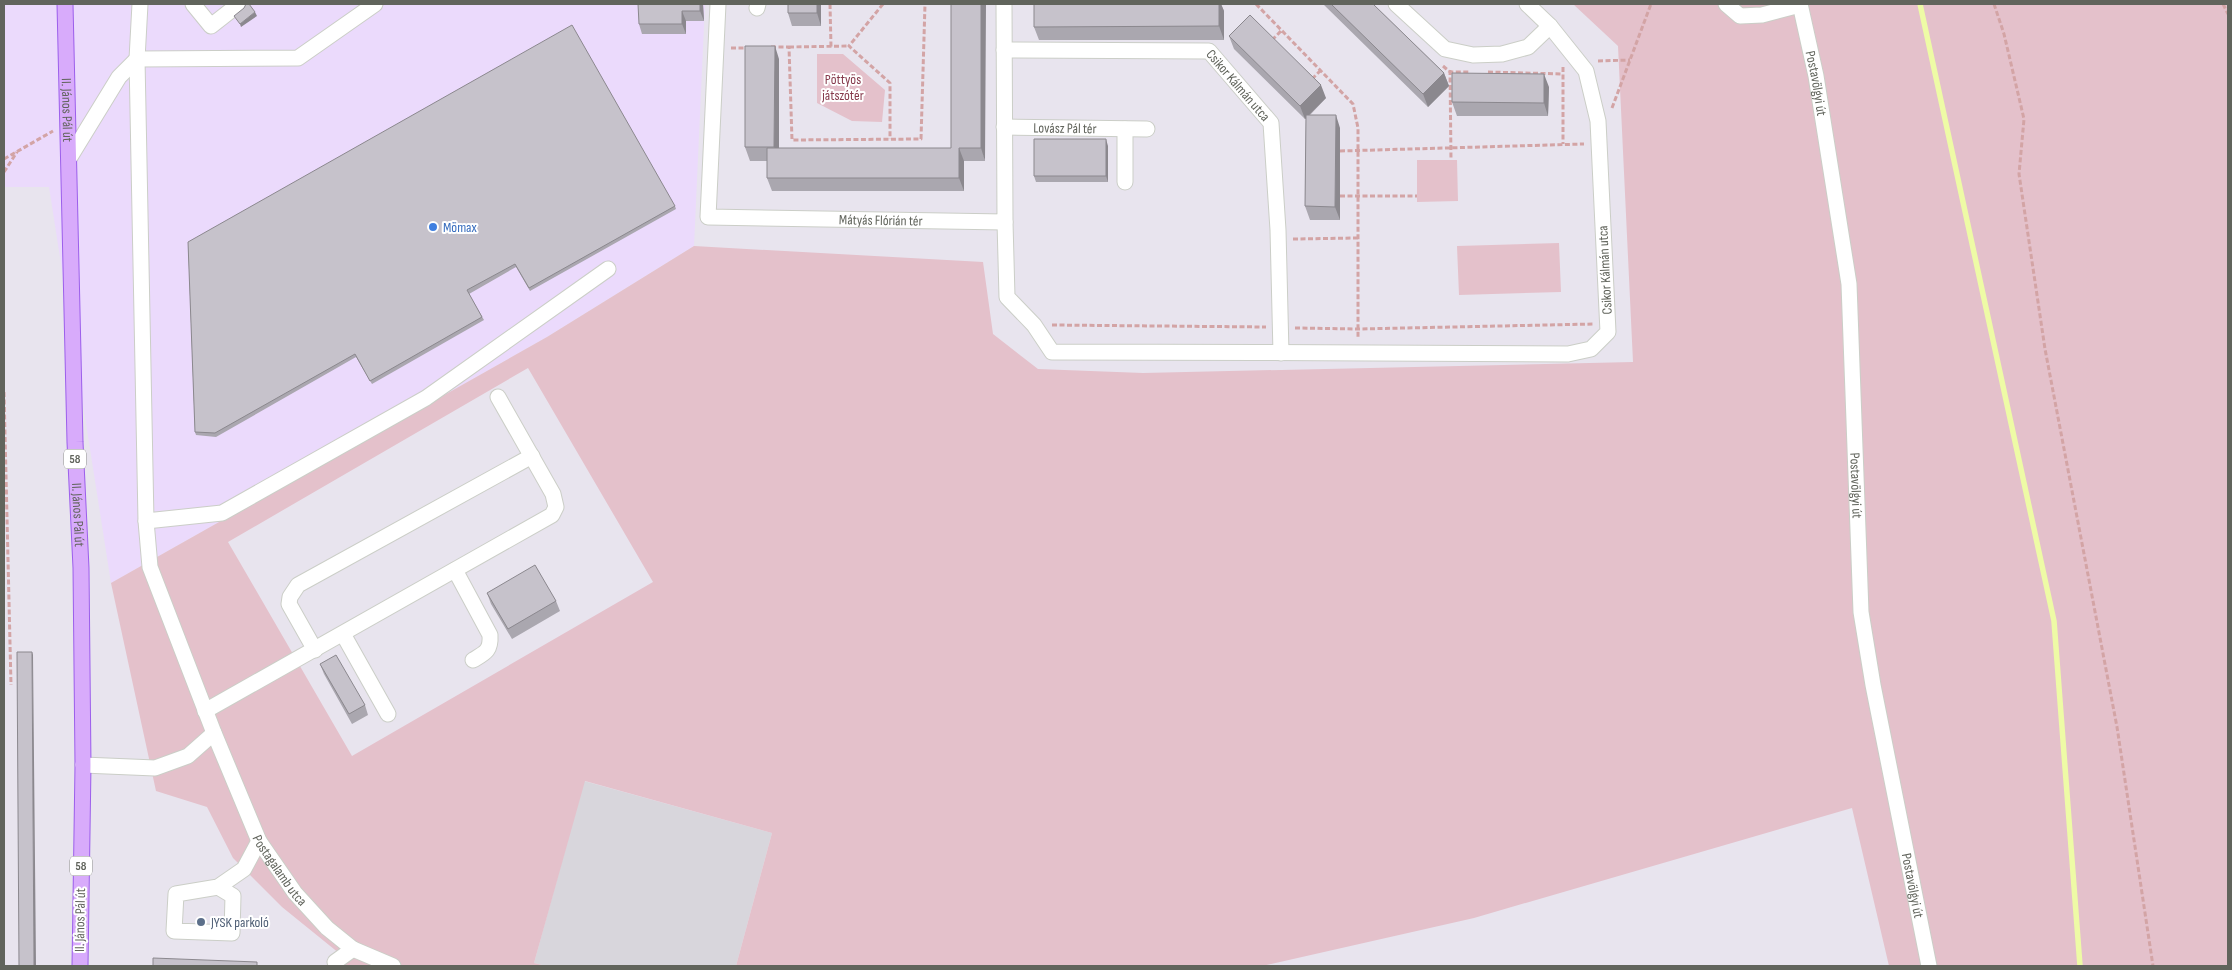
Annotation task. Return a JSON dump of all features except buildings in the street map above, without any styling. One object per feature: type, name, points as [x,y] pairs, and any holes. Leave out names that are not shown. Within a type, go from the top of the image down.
[{"type":"main road","name":"II. János Pál út","points":[[65,4],[70,157],[75,442],[81,568],[83,766],[80,966]]},
{"type":"street","points":[[192,4],[211,26],[239,4]]},
{"type":"street","points":[[70,157],[119,77],[137,59],[298,58],[357,9],[375,4]]},
{"type":"street","points":[[716,48],[718,4]]},
{"type":"street","points":[[1004,4],[1007,297],[1034,325]]},
{"type":"street","points":[[1396,4],[1445,49],[1473,55],[1502,54],[1528,47],[1550,26]]},
{"type":"street","name":"Csikor Kálmán utca","points":[[1034,325],[1052,352],[1281,353],[1358,351],[1568,354],[1591,348],[1608,332],[1598,121],[1586,71],[1550,26],[1527,4]]},
{"type":"street","points":[[1726,4],[1740,16],[1762,15],[1800,4]]},
{"type":"street","name":"Postavölgyi út","points":[[1800,4],[1816,76],[1850,284],[1861,612],[1928,966]]},
{"type":"street","name":"Postagalamb utca","points":[[143,6],[137,59],[146,521],[150,567],[205,711],[259,841],[295,894],[327,928],[353,949],[393,966]]},
{"type":"street","name":"Mátyás Flórián tér","points":[[716,48],[708,217],[1006,222]]},
{"type":"street","name":"Csikor Kálmán utca","points":[[1004,50],[1209,51],[1271,123],[1278,239],[1281,353]]},
{"type":"street","name":"Lovász Pál tér","points":[[1004,126],[1147,129]]},
{"type":"street","points":[[1125,129],[1125,182]]},
{"type":"street","points":[[146,521],[222,514],[426,398],[608,269]]},
{"type":"street","points":[[205,711],[552,515],[557,502],[498,397]]},
{"type":"street","points":[[315,650],[288,604],[298,585],[532,456]]},
{"type":"street","points":[[454,570],[490,635],[490,647],[487,652],[473,660]]},
{"type":"street","points":[[343,634],[388,714]]},
{"type":"street","points":[[83,766],[155,768],[188,756],[214,733]]},
{"type":"street","points":[[218,887],[233,896],[232,933],[174,931],[176,894],[218,887],[244,869],[259,841]]},
{"type":"street","points":[[336,962],[353,949]]},
{"type":"path","points":[[830,4],[831,46]]},
{"type":"path","points":[[849,46],[883,4]]},
{"type":"path","points":[[790,47],[792,140],[921,139],[925,4]]},
{"type":"path","points":[[1256,4],[1354,104],[1358,128],[1358,351]]},
{"type":"path","points":[[1614,103],[1651,4]]},
{"type":"path","points":[[1994,4],[2004,34],[2024,120],[2019,174],[2045,349],[2117,727],[2153,966]]},
{"type":"path","points":[[2223,4],[2228,14]]},
{"type":"path","points":[[1269,42],[1282,30]]},
{"type":"path","points":[[1563,42],[1563,144]]},
{"type":"path","points":[[762,48],[849,46],[890,84],[890,140]]},
{"type":"path","points":[[716,48],[753,48]]},
{"type":"path","points":[[1450,50],[1451,160]]},
{"type":"path","points":[[1579,62],[1630,60]]},
{"type":"path","points":[[1309,82],[1321,70]]},
{"type":"path","points":[[1527,73],[1527,80]]},
{"type":"path","points":[[4,159],[69,123]]},
{"type":"path","points":[[1340,151],[1599,143]]},
{"type":"path","points":[[4,172],[18,151]]},
{"type":"path","points":[[1340,196],[1417,196]]},
{"type":"path","points":[[1278,239],[1358,238]]},
{"type":"path","points":[[1034,325],[1358,329],[1607,324]]},
{"type":"path","points":[[4,392],[11,685]]},
{"type":"shaded area","points":[[4,4],[705,4],[694,246],[547,337],[111,583],[49,187],[4,187]]},
{"type":"shaded area","points":[[584,781],[772,833],[736,966],[546,966],[534,963]]},
{"type":"green space","points":[[1573,4],[2228,4],[2228,966],[1889,966],[1852,808],[1474,918],[1262,966],[736,966],[772,833],[585,781],[534,963],[546,966],[345,966],[345,958],[282,907],[233,858],[207,807],[156,791],[111,583],[547,337],[694,246],[983,262],[993,334],[1038,369],[1143,373],[1633,362],[1618,46]],"holes":[[[528,368],[653,582],[352,756],[228,542]]]},
{"type":"green space","name":"Pöttyös játszótér","points":[[817,54],[843,54],[885,90],[882,122],[852,121],[817,103]]},
{"type":"green space","points":[[1417,160],[1457,160],[1458,201],[1417,202]]},
{"type":"green space","points":[[1559,243],[1561,292],[1459,295],[1457,246]]},
{"type":"waterway","points":[[1920,4],[2054,621],[2080,966]]},
{"type":"place","name":"Mömax","points":[[433,227]]},
{"type":"place","name":"JYSK parkoló","points":[[201,922]]}]
